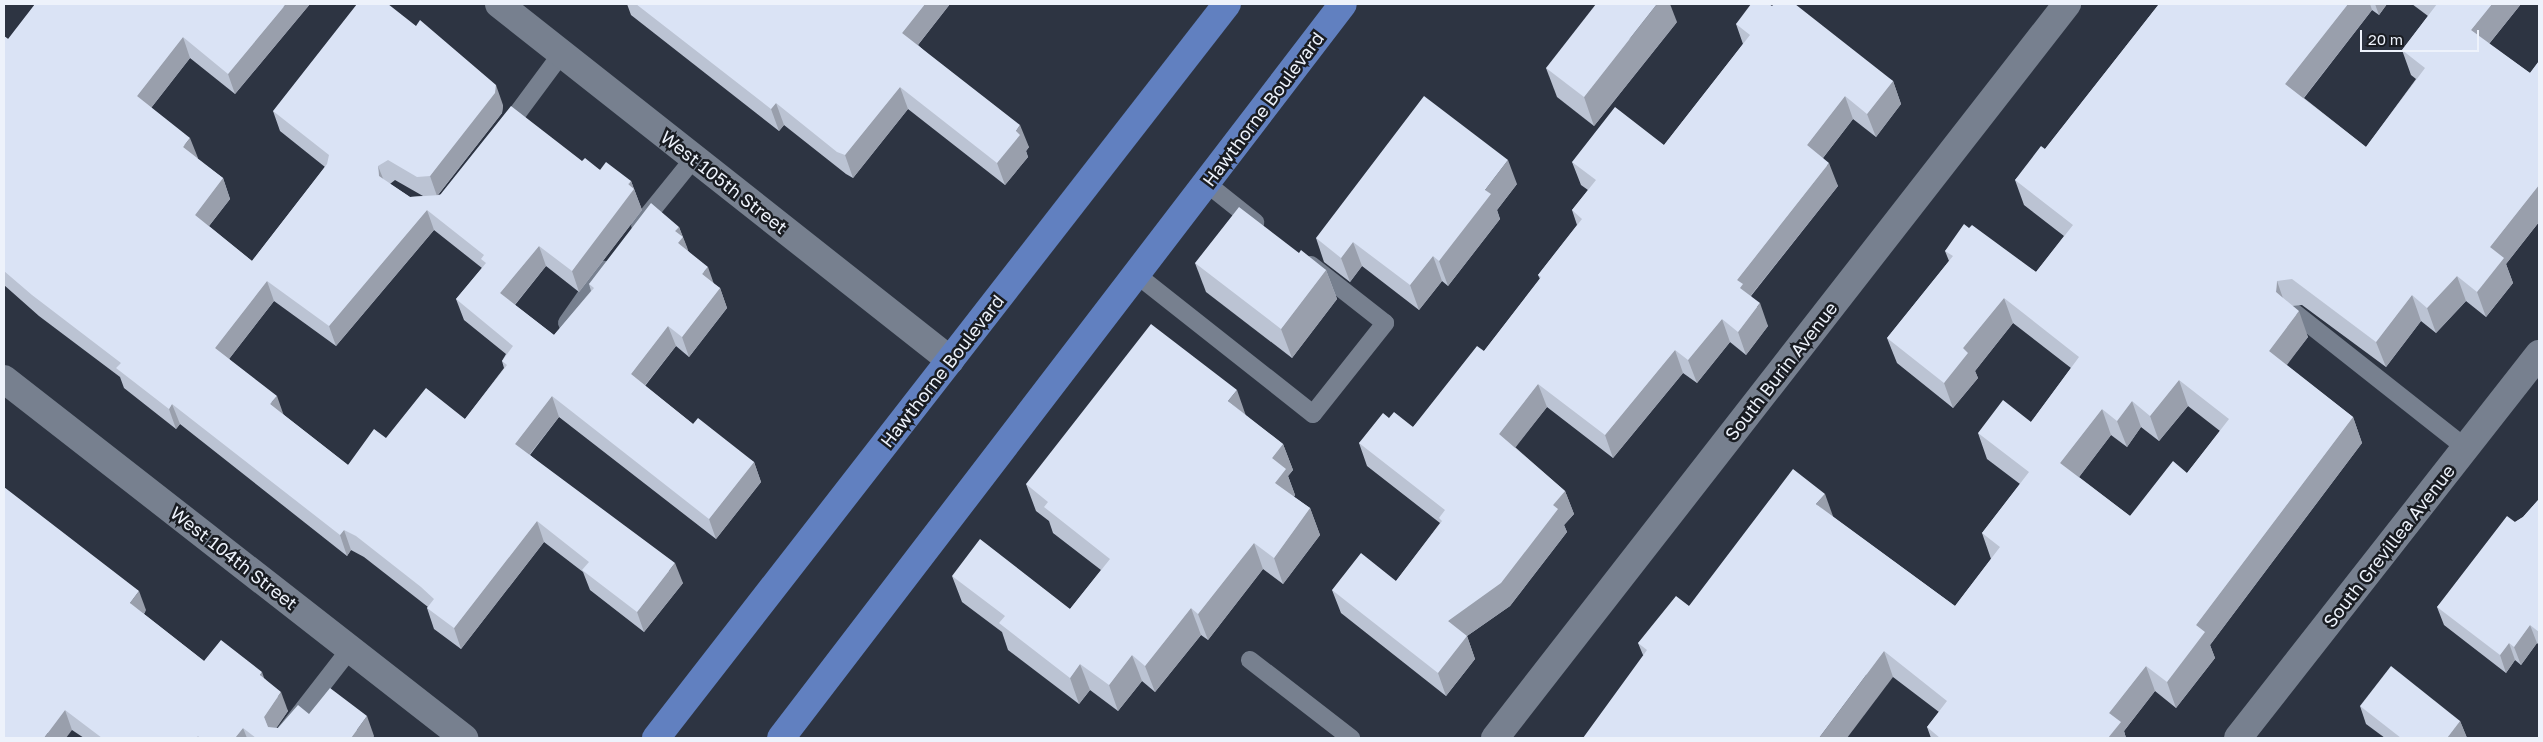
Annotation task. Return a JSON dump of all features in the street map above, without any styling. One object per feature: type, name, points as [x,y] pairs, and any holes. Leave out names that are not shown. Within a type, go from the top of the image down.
[{"type":"main road","name":"Hawthorne Boulevard","points":[[656,738],[1227,4]]},
{"type":"main road","name":"Hawthorne Boulevard","points":[[781,738],[1137,276],[1343,4]]},
{"type":"street","name":"West 105th Street","points":[[499,4],[950,360]]},
{"type":"street","name":"South Burin Avenue","points":[[1495,738],[2067,4]]},
{"type":"street","name":"South Grevillea Avenue","points":[[2238,738],[2539,354]]},
{"type":"street","name":"West 104th Street","points":[[4,379],[464,738]]},
{"type":"lane","points":[[492,147],[562,53]]},
{"type":"lane","points":[[627,241],[694,158]]},
{"type":"lane","points":[[1206,183],[1268,231]]},
{"type":"lane","points":[[559,336],[615,256]]},
{"type":"lane","points":[[1137,276],[1313,414],[1385,323],[1299,256]]},
{"type":"lane","points":[[2295,313],[2466,448]]},
{"type":"lane","points":[[281,738],[350,649]]},
{"type":"lane","points":[[1250,660],[1351,738]]},
{"type":"building","points":[[35,4],[286,4],[228,74],[183,37],[137,96],[190,138],[183,147],[223,178],[195,215],[252,261],[327,164],[329,155],[273,111],[357,4],[388,4],[416,26],[420,20],[496,85],[495,93],[430,176],[417,177],[388,160],[378,166],[379,176],[410,197],[440,195],[511,106],[582,161],[585,158],[600,170],[606,162],[631,181],[628,184],[634,189],[572,271],[539,246],[500,293],[554,335],[594,288],[589,284],[651,203],[679,227],[675,231],[683,237],[678,243],[708,267],[702,274],[720,288],[682,337],[668,326],[631,374],[693,424],[698,418],[754,462],[709,519],[552,396],[515,444],[675,563],[637,612],[582,570],[589,562],[537,521],[454,628],[427,608],[434,599],[421,587],[356,536],[344,530],[340,535],[172,404],[169,409],[116,368],[121,363],[32,295],[4,271],[4,36],[8,39]],"holes":[[[427,210],[484,255],[481,259],[486,263],[456,299],[513,346],[502,361],[507,365],[465,419],[426,388],[386,438],[374,429],[348,465],[270,404],[277,396],[215,348],[267,281],[329,326]]]},
{"type":"building","points":[[636,4],[925,4],[902,33],[1020,125],[1016,131],[1020,135],[997,163],[900,87],[845,155],[837,152],[776,103],[771,109]]},
{"type":"building","points":[[1596,4],[1657,4],[1584,97],[1546,68]]},
{"type":"building","points":[[1751,4],[1769,4],[1772,6],[1774,4],[1795,4],[1893,81],[1867,114],[1845,96],[1807,145],[1829,163],[1737,280],[1743,284],[1740,288],[1760,303],[1738,332],[1722,319],[1688,360],[1675,350],[1605,435],[1538,384],[1499,434],[1565,491],[1553,505],[1558,509],[1501,583],[1448,621],[1467,636],[1438,673],[1332,590],[1361,553],[1396,581],[1442,521],[1439,518],[1445,510],[1359,443],[1383,413],[1389,418],[1394,412],[1413,427],[1477,346],[1484,351],[1541,277],[1538,275],[1582,219],[1572,210],[1596,180],[1572,162],[1615,107],[1664,145],[1750,35],[1736,24]]},
{"type":"building","points":[[2159,4],[2348,4],[2285,84],[2366,147],[2425,68],[2402,50],[2437,4],[2492,4],[2471,30],[2530,73],[2539,61],[2539,185],[2490,247],[2504,258],[2477,292],[2457,276],[2427,308],[2412,295],[2376,342],[2292,279],[2277,281],[2276,292],[2299,311],[2269,351],[2353,417],[2196,625],[2205,632],[2167,682],[2146,666],[2109,713],[2121,722],[2108,738],[1940,738],[1927,727],[1947,701],[1884,651],[1819,738],[1583,738],[1647,650],[1638,643],[1676,596],[1689,606],[1793,469],[1825,494],[1816,504],[1955,606],[2000,547],[1982,533],[2029,472],[1978,433],[2003,400],[2031,422],[2079,357],[2004,298],[1963,348],[1968,353],[1944,383],[1887,338],[1953,256],[1945,251],[1964,224],[1969,228],[1972,225],[2036,272],[2073,225],[2015,180],[2041,146],[2045,149]],"holes":[[[2179,380],[2229,419],[2187,473],[2173,461],[2130,516],[2060,463],[2102,409],[2117,421],[2132,401],[2150,416]]]},
{"type":"building","points":[[1424,96],[1508,160],[1485,190],[1491,194],[1439,261],[1433,256],[1410,285],[1353,242],[1341,258],[1316,238]]},
{"type":"building","points":[[1239,207],[1299,253],[1301,250],[1326,270],[1281,329],[1195,263]]},
{"type":"building","points":[[1151,324],[1237,390],[1228,401],[1283,444],[1272,458],[1286,469],[1275,483],[1310,508],[1274,558],[1254,543],[1198,614],[1191,608],[1145,666],[1132,655],[1109,685],[1080,664],[1070,678],[999,623],[1005,616],[952,576],[980,539],[1070,609],[1110,559],[1044,507],[1048,502],[1026,484]]},
{"type":"building","points":[[4,487],[139,591],[130,603],[204,661],[221,640],[262,672],[260,675],[281,692],[264,717],[268,727],[278,728],[298,705],[309,714],[330,688],[367,716],[351,738],[256,738],[243,728],[235,738],[200,738],[198,736],[196,738],[102,738],[65,710],[44,738],[4,738]]},
{"type":"building","points":[[2539,499],[2539,632],[2530,625],[2514,647],[2509,643],[2500,655],[2437,607],[2507,516],[2515,522],[2523,517]]},
{"type":"building","points":[[2391,666],[2460,721],[2447,738],[2401,738],[2360,706]]}]
